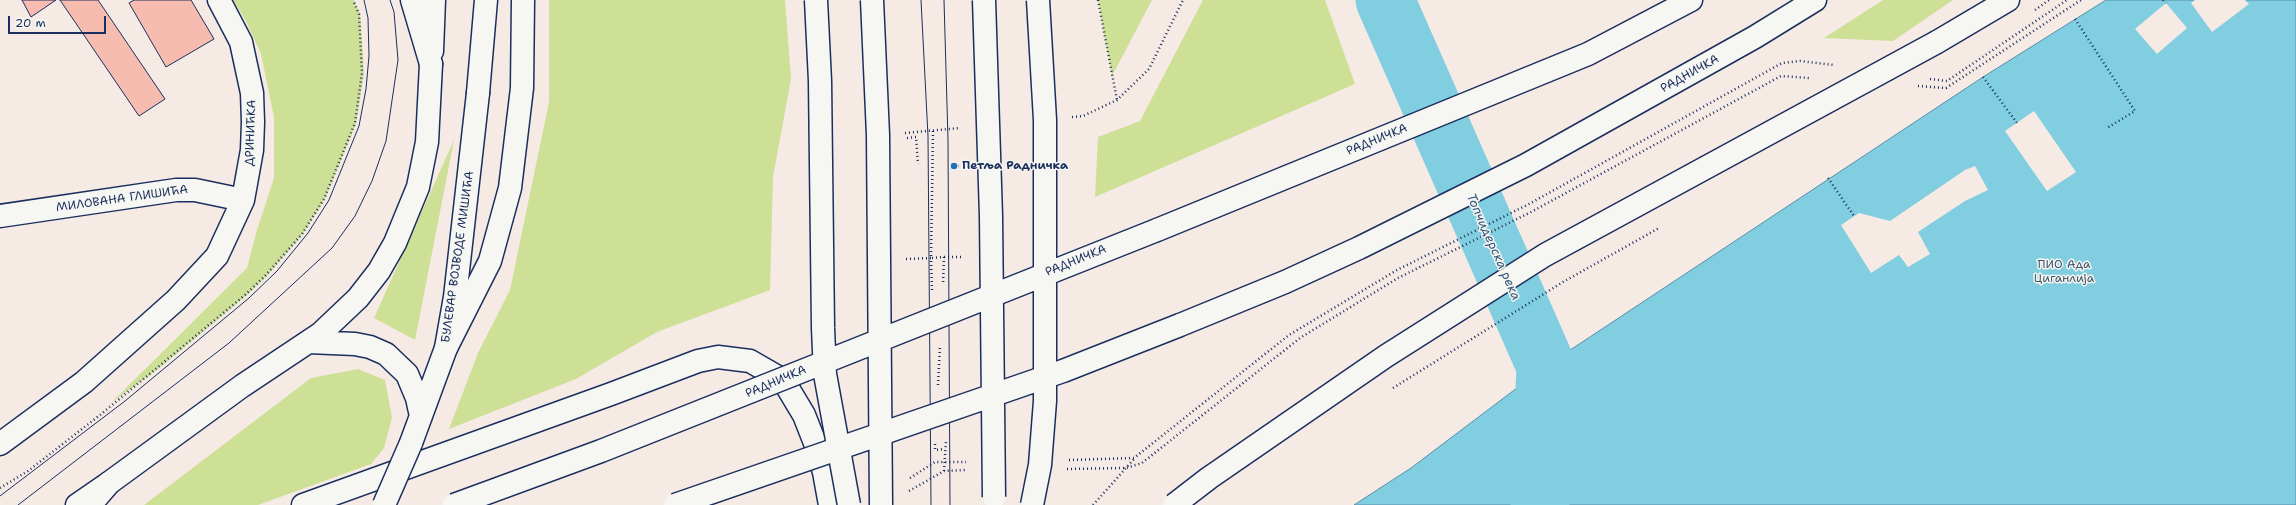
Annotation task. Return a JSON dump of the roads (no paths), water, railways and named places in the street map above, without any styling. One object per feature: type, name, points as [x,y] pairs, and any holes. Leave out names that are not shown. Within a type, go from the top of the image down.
[{"type":"main road","name":"ДРИНИЋКА","points":[[219,0],[241,42],[252,93],[252,150],[243,200]]},
{"type":"main road","points":[[412,0],[431,64]]},
{"type":"main road","points":[[77,505],[242,386],[308,342],[333,322],[358,298],[379,271],[407,218],[418,187],[426,149],[434,0]]},
{"type":"main road","name":"БУЛЕВАР ВОЈВОДЕ МИШИЋА","points":[[384,505],[411,443],[446,348],[455,297],[478,93],[486,0]]},
{"type":"main road","points":[[446,348],[490,261],[510,188],[522,88],[523,0]]},
{"type":"main road","points":[[816,0],[820,81],[823,328],[826,374],[849,505]]},
{"type":"main road","points":[[872,0],[878,135],[881,505]]},
{"type":"main road","points":[[984,0],[991,208],[994,505]]},
{"type":"main road","points":[[1032,505],[1040,465],[1045,401],[1045,120],[1038,0]]},
{"type":"main road","name":"РАДНИЧКА","points":[[454,505],[601,451],[1157,230],[1480,99],[1588,54],[1691,0]]},
{"type":"main road","name":"РАДНИЧКА","points":[[675,505],[1056,374],[1285,282],[1360,248],[1526,166],[1755,37],[1815,0]]},
{"type":"main road","points":[[1174,505],[1209,478],[1386,356],[1539,259],[1612,217],[1937,42],[2008,0]]},
{"type":"main road","name":"МИЛОВАНА ГЛИШИЋА","points":[[0,216],[176,190],[203,191],[243,200]]},
{"type":"main road","points":[[0,444],[84,382],[196,280],[217,256],[243,200]]},
{"type":"main road","points":[[308,342],[356,344],[370,347],[386,354],[399,364],[407,374],[417,398],[421,416]]},
{"type":"main road","points":[[303,505],[612,394],[698,361],[718,357],[750,361],[783,380],[804,415],[815,443],[824,472],[830,505]]},
{"type":"main road","points":[[89,505],[109,483]]},
{"type":"water","name":"ПИО Ада Циганлија","points":[[2106,0],[2296,0],[2296,505],[1354,505],[1411,468],[1546,366],[1983,77]]},
{"type":"waterway","name":"Топчидерска река","points":[[1385,0],[1546,366],[1540,505]]},
{"type":"tram line","points":[[0,496],[125,401],[249,298],[277,271],[308,233],[329,200],[359,126],[366,89],[369,56],[368,18],[364,0]]},
{"type":"tram line","points":[[18,505],[229,343],[332,248],[355,216],[372,181],[386,141],[398,60],[394,12],[390,0]]},
{"type":"tram line","points":[[921,0],[928,136],[931,505]]},
{"type":"tram line","points":[[944,0],[948,140],[950,505]]},
{"type":"place","name":"Петља Радничка","points":[[954,166]]}]
